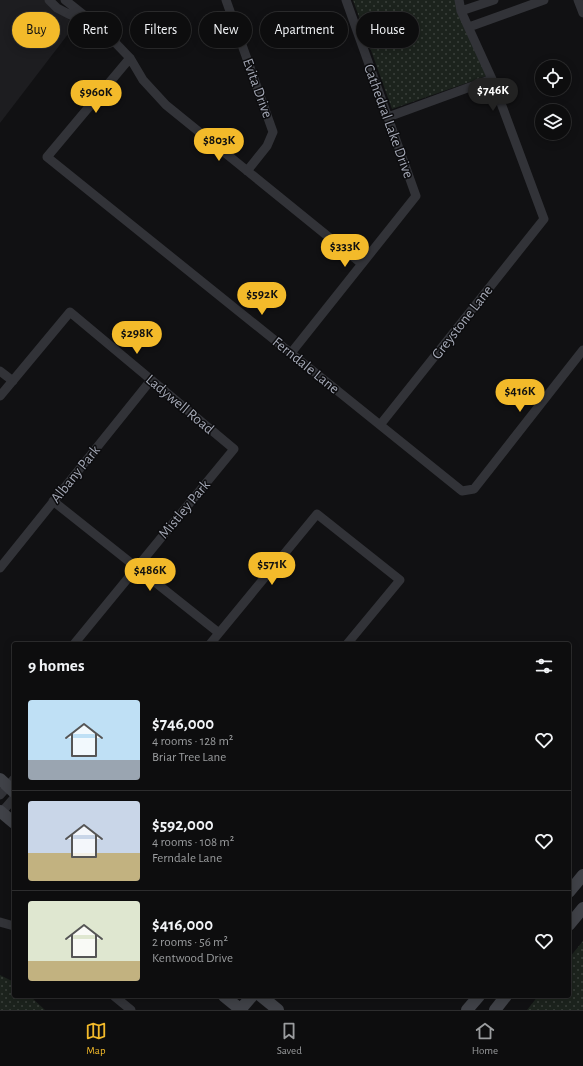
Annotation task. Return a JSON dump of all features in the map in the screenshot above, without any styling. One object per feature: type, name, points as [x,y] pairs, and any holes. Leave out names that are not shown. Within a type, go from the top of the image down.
[{"type":"main road","points":[[0,813],[12,822]]},
{"type":"main road","points":[[571,890],[583,875]]},
{"type":"main road","points":[[571,923],[583,908]]},
{"type":"main road","points":[[226,998],[240,1010],[250,998]]},
{"type":"main road","points":[[263,998],[278,1010]]},
{"type":"main road","points":[[467,1010],[477,998]]},
{"type":"main road","points":[[495,1010],[504,998]]},
{"type":"street","points":[[48,0],[57,8],[68,13]]},
{"type":"street","points":[[65,0],[80,12]]},
{"type":"street","name":"Evita Drive","points":[[226,0],[273,132],[268,146],[247,171]]},
{"type":"street","name":"Cathedral Lake Drive","points":[[346,0],[416,196],[362,264]]},
{"type":"street","points":[[388,117],[492,79],[462,11],[459,0]]},
{"type":"street","points":[[462,11],[494,0]]},
{"type":"street","points":[[469,27],[544,0]]},
{"type":"street","points":[[578,0],[583,13]]},
{"type":"street","points":[[120,48],[130,58],[143,80],[166,105],[362,264],[291,353]]},
{"type":"street","name":"Ferndale Lane","points":[[130,58],[46,156],[462,491],[474,488],[583,350]]},
{"type":"street","name":"Greystone Lane","points":[[380,425],[544,219],[492,79]]},
{"type":"street","name":"Ladywell Road","points":[[12,381],[70,312],[234,449]]},
{"type":"street","points":[[0,371],[12,381],[0,396]]},
{"type":"street","name":"Albany Park","points":[[0,568],[151,380]]},
{"type":"street","name":"Mistley Park","points":[[76,642],[234,449]]},
{"type":"street","points":[[53,501],[219,633]]},
{"type":"street","points":[[212,642],[317,514],[400,580],[349,642]]},
{"type":"street","points":[[0,813],[12,800]]},
{"type":"street","points":[[0,922],[12,925]]},
{"type":"street","points":[[116,998],[131,1010]]},
{"type":"shaded area","points":[[0,0],[47,0],[68,19],[68,34],[60,45],[60,12],[12,12],[12,48],[57,48],[0,123]]},
{"type":"shaded area","points":[[353,0],[455,0],[487,76],[392,109],[370,48],[419,48],[419,12],[357,12]]},
{"type":"shaded area","points":[[583,941],[583,1010],[527,1010],[536,998],[571,998],[571,956]]},
{"type":"shaded area","points":[[0,975],[12,981],[12,998],[32,998],[45,1010],[0,1010]]}]
